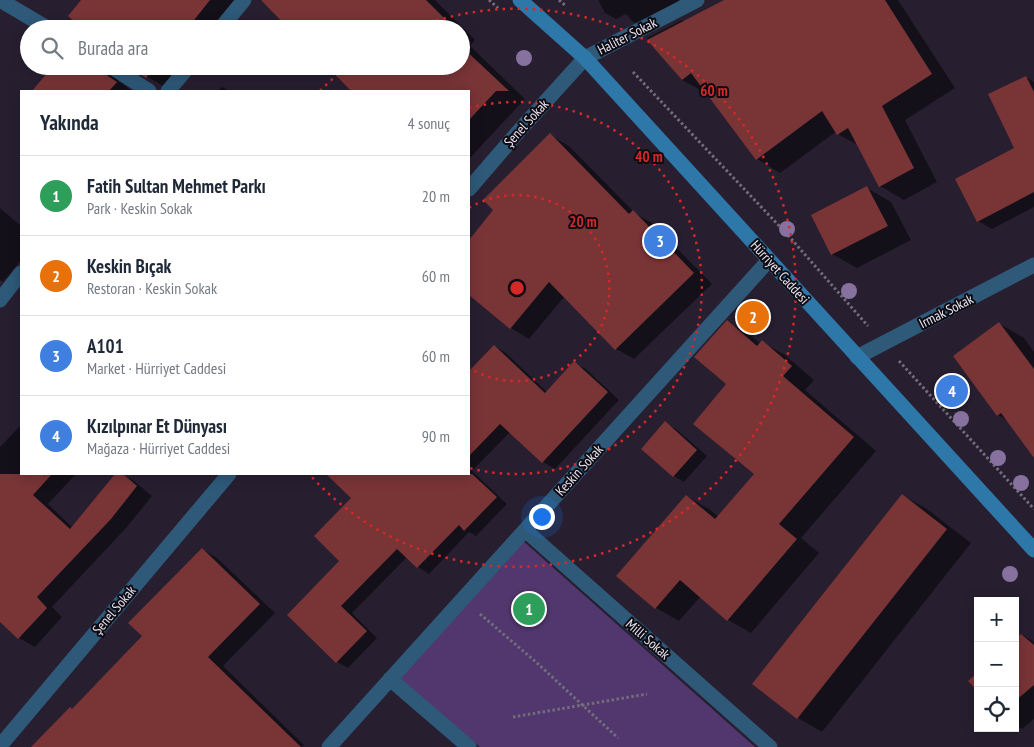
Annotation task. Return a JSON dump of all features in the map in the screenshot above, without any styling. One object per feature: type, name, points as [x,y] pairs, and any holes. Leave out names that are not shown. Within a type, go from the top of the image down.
[{"type":"main road","name":"Hürriyet Caddesi","points":[[520,0],[584,58],[1034,550]]},
{"type":"street","points":[[0,0],[34,20]]},
{"type":"street","points":[[227,20],[244,0]]},
{"type":"street","name":"Haliter Sokak","points":[[584,58],[696,0]]},
{"type":"street","name":"Şenel Sokak","points":[[470,188],[584,58]]},
{"type":"street","points":[[124,75],[147,90]]},
{"type":"street","points":[[169,90],[181,75]]},
{"type":"street","name":"Keskin Sokak","points":[[329,747],[769,260]]},
{"type":"street","name":"Irmak Sokak","points":[[857,357],[1034,266]]},
{"type":"street","points":[[0,300],[20,274]]},
{"type":"street","name":"Şenel Sokak","points":[[0,746],[228,475]]},
{"type":"street","name":"Milli Sokak","points":[[525,530],[770,747]]},
{"type":"street","points":[[390,679],[468,747]]},
{"type":"path","points":[[560,0],[566,6]]},
{"type":"path","points":[[608,46],[786,232],[883,343],[1034,510]]},
{"type":"path","points":[[462,599],[536,662],[580,705],[618,738]]},
{"type":"path","points":[[513,717],[647,694]]},
{"type":"shaded area","points":[[522,540],[755,747],[480,747],[397,677]]},
{"type":"building","points":[[81,0],[210,0],[194,20],[73,20],[68,16]]},
{"type":"building","points":[[261,0],[426,0],[446,20],[280,20]]},
{"type":"building","points":[[724,0],[885,0],[932,74],[882,106],[914,168],[879,187],[848,128],[837,135],[822,111],[756,160],[691,73],[682,80],[647,40]]},
{"type":"building","points":[[470,54],[509,91],[496,91],[470,119],[470,90],[350,90],[336,75],[470,75]]},
{"type":"building","points":[[45,75],[106,75],[117,82],[110,90],[33,90]]},
{"type":"building","points":[[1026,76],[1034,92],[1034,192],[977,222],[955,179],[1014,148],[988,94]]},
{"type":"building","points":[[550,133],[629,214],[633,210],[694,273],[615,350],[549,282],[510,329],[470,296],[470,239],[493,210],[483,200]]},
{"type":"building","points":[[867,186],[888,226],[831,255],[811,215]]},
{"type":"building","points":[[727,320],[757,346],[762,340],[792,366],[783,376],[854,437],[779,524],[797,539],[727,621],[680,580],[655,609],[616,576],[686,495],[715,519],[754,474],[693,424],[726,384],[694,357]]},
{"type":"building","points":[[999,322],[1034,369],[1034,458],[1001,413],[997,416],[953,356]]},
{"type":"building","points":[[494,345],[545,393],[574,361],[608,392],[542,463],[500,424],[470,455],[470,370]]},
{"type":"building","points":[[665,421],[697,450],[673,477],[641,449]]},
{"type":"building","points":[[0,474],[51,475],[33,495],[70,529],[114,475],[124,475],[137,486],[111,519],[37,597],[47,608],[18,639],[0,622]]},
{"type":"building","points":[[472,474],[497,497],[464,531],[459,525],[417,568],[397,549],[341,606],[367,631],[336,663],[287,615],[339,561],[314,536],[351,498],[327,475]]},
{"type":"building","points":[[902,494],[947,529],[797,719],[752,684]]},
{"type":"building","points":[[202,548],[260,604],[208,657],[301,747],[31,747],[70,707],[72,709],[142,636],[128,623]]},
{"type":"building","points":[[1021,634],[1034,645],[1034,685],[1019,698],[1019,642],[1019,636]]},
{"type":"building","points":[[974,676],[974,688],[968,681]]},
{"type":"place","name":"A101","points":[[660,241]]},
{"type":"place","name":"Keskin Bıçak","points":[[753,317]]},
{"type":"place","name":"Kızılpınar Et Dünyası","points":[[952,391]]},
{"type":"place","name":"Fatih Sultan Mehmet Parkı","points":[[529,609]]}]
